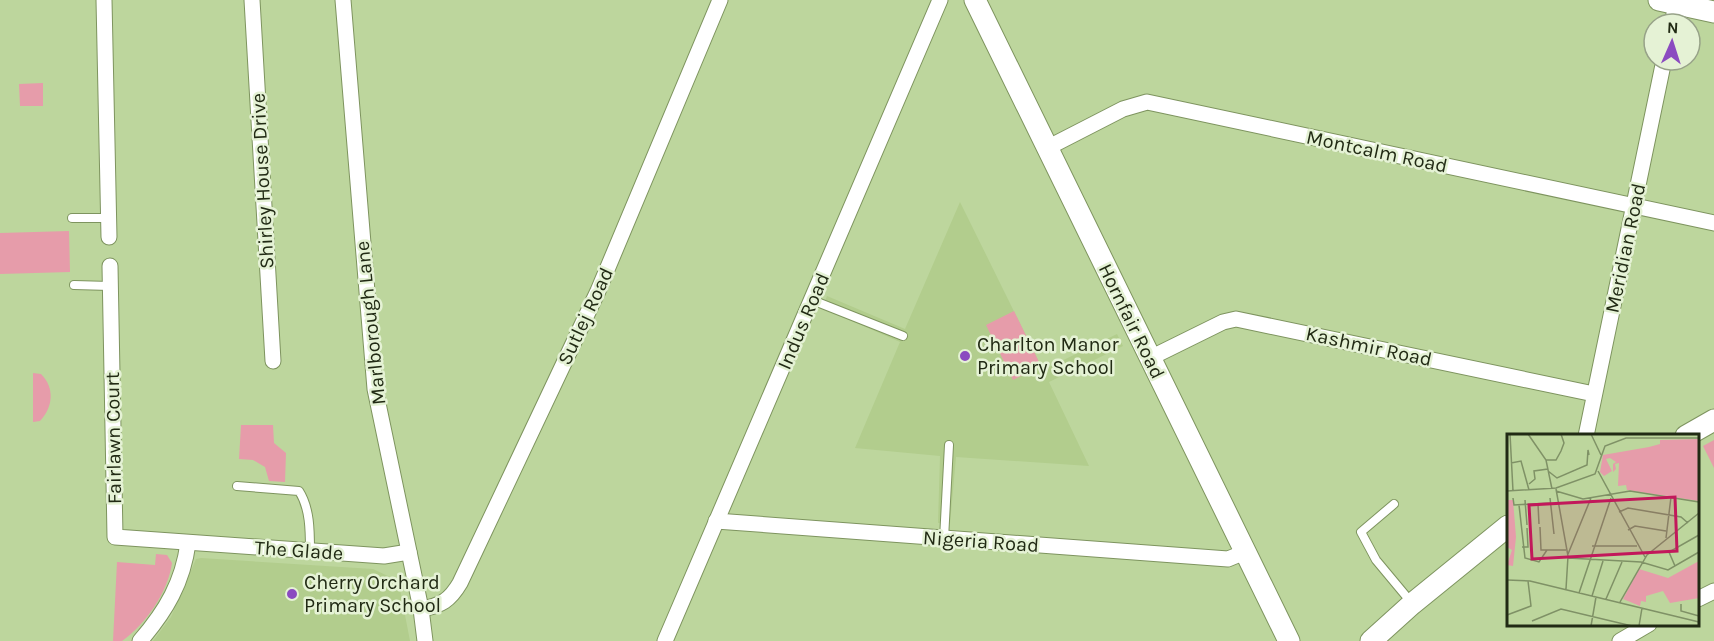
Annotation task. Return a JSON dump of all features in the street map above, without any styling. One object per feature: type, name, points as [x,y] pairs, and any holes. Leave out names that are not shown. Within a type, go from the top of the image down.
[{"type":"street","points":[[104,0],[109,237]]},
{"type":"street","name":"Shirley House Drive","points":[[252,0],[273,361]]},
{"type":"street","name":"Marlborough Lane","points":[[343,0],[370,349],[382,428],[422,609],[425,641]]},
{"type":"street","name":"Sutlej Road","points":[[422,609],[440,606],[453,595],[460,583],[598,291],[720,0]]},
{"type":"street","name":"Indus Road","points":[[665,641],[940,0]]},
{"type":"street","name":"Hornfair Road","points":[[975,0],[1289,641]]},
{"type":"street","points":[[1669,9],[1714,12]]},
{"type":"street","name":"Meridian Road","points":[[1586,434],[1662,72]]},
{"type":"street","name":"Montcalm Road","points":[[1047,148],[1123,110],[1148,102],[1714,223]]},
{"type":"street","name":"Fairlawn Court","points":[[110,266],[115,537],[188,543]]},
{"type":"street","name":"Kashmir Road","points":[[1150,358],[1223,322],[1236,319],[1594,394]]},
{"type":"street","points":[[1688,434],[1714,420]]},
{"type":"street","name":"Nigeria Road","points":[[716,521],[1228,559],[1245,552]]},
{"type":"street","points":[[1371,641],[1412,604],[1507,528]]},
{"type":"street","points":[[144,640],[171,599],[185,561],[188,543]]},
{"type":"street","name":"The Glade","points":[[188,543],[384,556],[409,552]]},
{"type":"street","points":[[1699,598],[1714,591]]},
{"type":"street","points":[[1620,641],[1646,626]]},
{"type":"lane","points":[[72,218],[108,218]]},
{"type":"lane","points":[[74,285],[110,286]]},
{"type":"lane","points":[[812,300],[903,336]]},
{"type":"lane","points":[[944,539],[949,445]]},
{"type":"lane","points":[[237,486],[299,491],[304,499],[310,529],[310,551]]},
{"type":"lane","points":[[1394,504],[1361,532],[1376,560],[1412,604]]},
{"type":"shaded area","points":[[43,83],[43,106],[20,106],[19,84]]},
{"type":"shaded area","name":"Charlton Manor Primary School","points":[[960,202],[1043,370],[1117,334],[1123,346],[1049,382],[1089,466],[956,457],[950,524],[938,523],[940,456],[855,448],[900,342],[822,308],[827,296],[905,329]]},
{"type":"shaded area","points":[[69,231],[70,272],[0,274],[0,233]]},
{"type":"shaded area","points":[[1014,311],[1041,366],[1013,380],[986,325]]},
{"type":"shaded area","points":[[33,373],[41,374],[46,379],[51,398],[44,416],[40,421],[33,422]]},
{"type":"shaded area","points":[[241,425],[273,425],[274,443],[286,453],[285,482],[269,481],[265,467],[253,460],[239,459]]},
{"type":"shaded area","points":[[1714,440],[1714,468],[1703,446]]},
{"type":"shaded area","points":[[156,554],[167,555],[172,563],[161,596],[131,634],[122,641],[113,641],[117,562],[155,565]]},
{"type":"shaded area","name":"Cherry Orchard Primary School","points":[[196,559],[373,569],[390,577],[400,589],[410,641],[153,641],[171,617]]},
{"type":"place","name":"Charlton Manor Primary School","points":[[965,356]]},
{"type":"place","name":"Cherry Orchard Primary School","points":[[292,594]]}]
